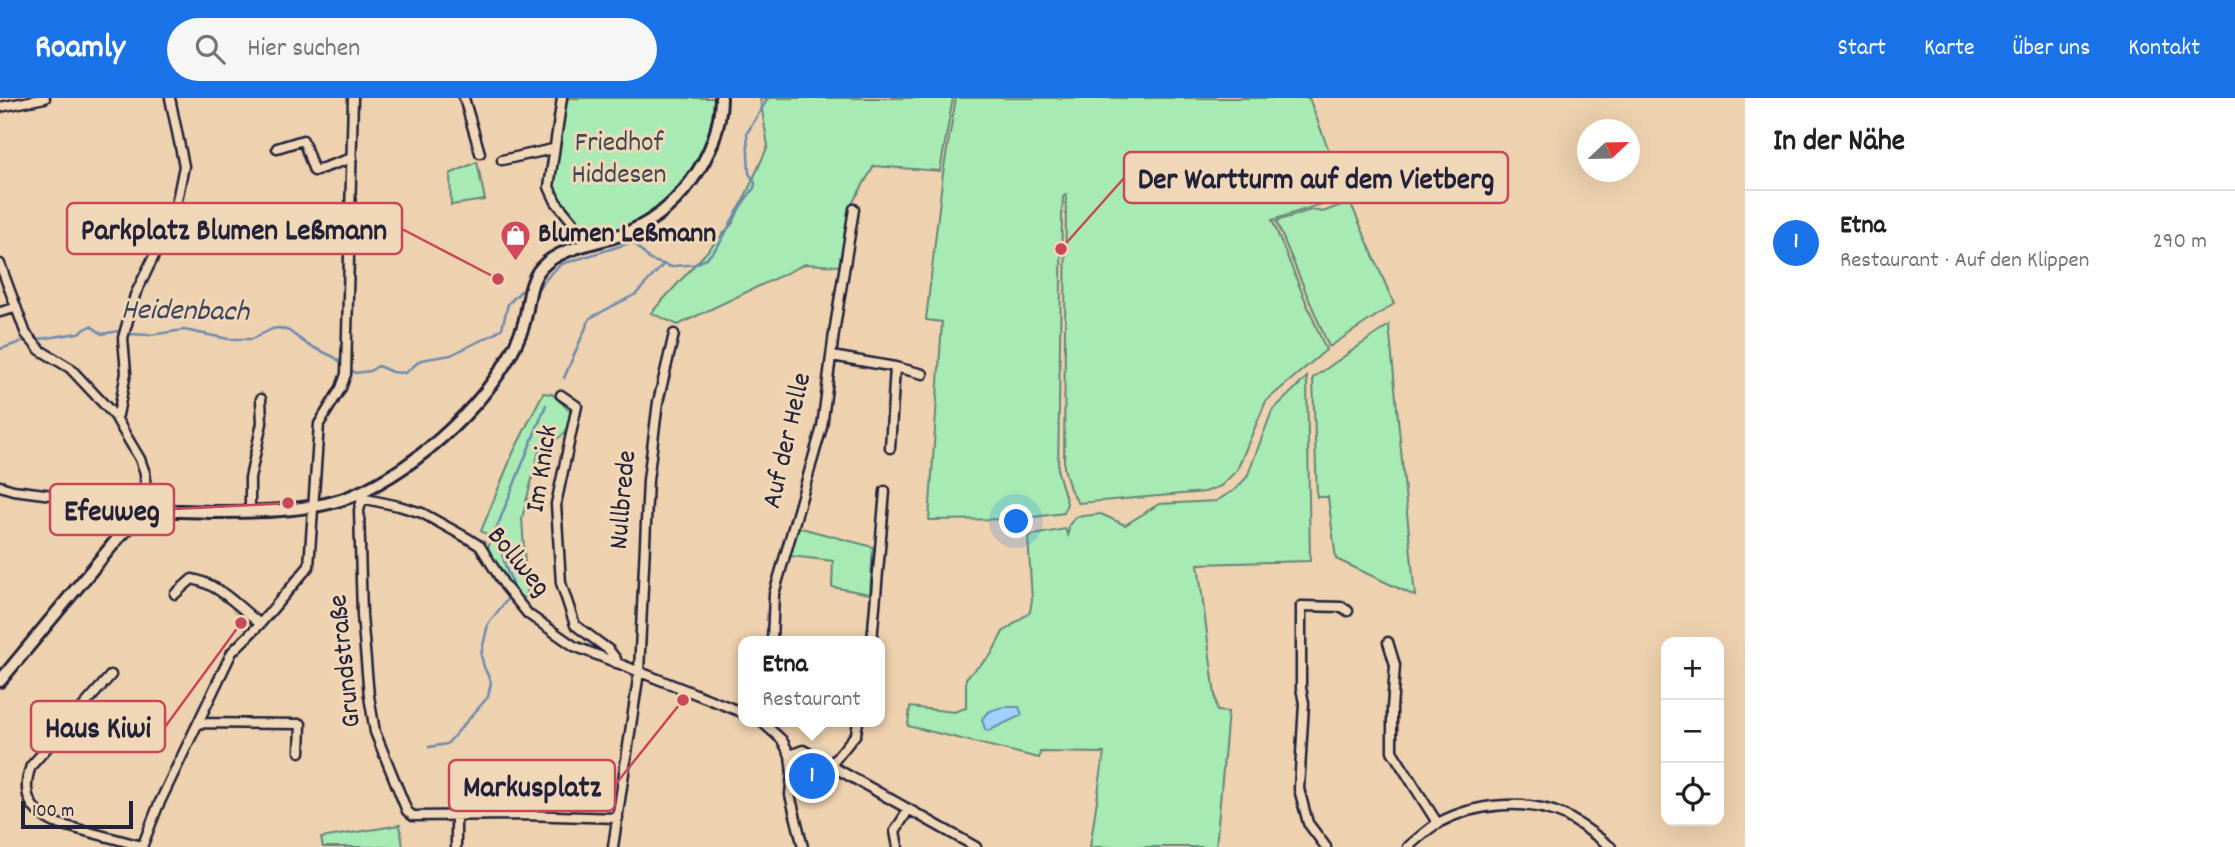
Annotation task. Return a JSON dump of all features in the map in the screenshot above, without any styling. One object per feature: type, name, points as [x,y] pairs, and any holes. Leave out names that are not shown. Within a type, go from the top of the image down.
[{"type":"main road","points":[[0,681],[120,537],[148,511],[250,511],[333,503],[359,497],[425,450],[463,417],[495,382],[523,329],[531,289],[537,274],[548,261],[622,234],[653,219],[679,194],[713,145],[721,116],[721,98]]},
{"type":"street","points":[[0,107],[45,98]]},
{"type":"street","points":[[114,416],[118,415],[126,373],[125,333],[135,295],[174,215],[184,166],[170,98]]},
{"type":"street","points":[[111,675],[32,766],[26,780],[26,790],[32,805],[45,818],[55,823],[142,847],[158,806],[232,652],[260,624],[309,566],[319,424],[341,388],[346,374],[354,98]]},
{"type":"street","points":[[464,98],[480,153]]},
{"type":"street","points":[[562,98],[553,149],[551,191],[556,202],[591,244]]},
{"type":"street","points":[[277,148],[303,140],[314,170],[352,158]]},
{"type":"street","points":[[502,160],[553,149]]},
{"type":"street","name":"Auf der Helle","points":[[772,636],[774,594],[822,427],[854,209]]},
{"type":"street","points":[[0,264],[26,334],[40,350],[70,369],[114,416],[145,473],[148,511],[0,486]]},
{"type":"street","points":[[0,312],[15,308]]},
{"type":"street","name":"Nullbrede","points":[[613,847],[639,672],[648,480],[659,402],[674,334]]},
{"type":"street","points":[[832,356],[923,374]]},
{"type":"street","points":[[890,448],[895,367]]},
{"type":"street","name":"Im Knick","points":[[561,395],[577,406],[556,504],[561,583],[575,625],[608,650],[616,663]]},
{"type":"street","points":[[250,511],[250,478],[262,423],[261,399]]},
{"type":"street","points":[[872,636],[885,491]]},
{"type":"street","name":"Bollweg","points":[[359,497],[422,513],[480,546],[517,603],[532,618],[574,646],[738,711]]},
{"type":"street","name":"Grundstraße","points":[[359,497],[362,615],[369,696],[375,732],[407,811],[412,816],[618,818]]},
{"type":"street","points":[[175,594],[192,579],[205,581],[260,624]]},
{"type":"street","points":[[1326,847],[1308,823],[1299,789],[1304,703],[1301,688],[1301,606],[1342,607],[1348,611]]},
{"type":"street","points":[[1388,642],[1395,664],[1392,751],[1438,824]]},
{"type":"street","points":[[198,723],[302,724],[300,752]]},
{"type":"street","points":[[768,727],[782,740],[790,755],[790,795],[803,847]]},
{"type":"street","points":[[830,766],[856,734],[857,727]]},
{"type":"street","points":[[790,755],[803,750],[976,847]]},
{"type":"street","points":[[1408,847],[1438,824],[1463,813],[1490,806],[1544,809],[1564,815],[1611,847]]},
{"type":"street","points":[[898,847],[895,831],[909,809]]},
{"type":"street","points":[[456,816],[456,847]]},
{"type":"green space","name":"Friedhof Hiddesen","points":[[566,98],[718,98],[709,144],[687,179],[664,207],[637,225],[593,239],[558,201],[552,185]]},
{"type":"green space","points":[[760,98],[953,98],[940,171],[874,166],[850,207],[840,266],[805,264],[678,325],[651,313],[733,223],[768,146]]},
{"type":"green space","points":[[956,98],[1309,98],[1346,196],[1272,220],[1326,350],[1266,401],[1237,470],[1221,486],[1205,492],[1078,503],[1070,489],[1064,468],[1066,195],[1063,197],[1062,215],[1058,472],[1067,503],[1064,513],[1019,519],[929,520],[942,322],[926,320],[943,173]]},
{"type":"green space","points":[[477,162],[485,200],[451,205],[450,174]]},
{"type":"green space","points":[[1346,203],[1352,206],[1394,304],[1329,347],[1276,221],[1311,210],[1323,212]]},
{"type":"green space","points":[[1389,325],[1415,596],[1336,559],[1328,497],[1317,497],[1313,378]]},
{"type":"green space","points":[[1307,377],[1310,561],[1198,564],[1217,711],[1228,712],[1216,847],[1090,847],[1104,753],[1040,752],[1039,758],[908,726],[910,707],[954,712],[966,708],[966,678],[991,655],[1003,632],[1030,612],[1032,600],[1028,536],[1065,529],[1068,535],[1069,525],[1076,517],[1101,514],[1125,525],[1159,504],[1216,501],[1236,489],[1247,477],[1272,411]]},
{"type":"green space","points":[[543,393],[552,394],[572,413],[567,432],[539,451],[522,518],[527,597],[520,599],[488,550],[491,537],[481,531],[513,453]]},
{"type":"green space","points":[[797,527],[873,547],[870,594],[832,587],[833,561],[790,556]]},
{"type":"green space","points":[[400,825],[403,847],[323,847],[321,838]]},
{"type":"water","points":[[1019,707],[1022,715],[988,731],[985,729],[982,719],[984,716],[992,710]]},
{"type":"waterway","name":"Heidenbach","points":[[534,288],[540,287],[562,264],[630,243],[635,244],[650,260],[672,267],[704,260],[719,244],[734,216],[754,188],[755,183],[749,173],[747,133],[768,98]]},
{"type":"waterway","points":[[564,378],[590,318],[636,294],[663,265]]},
{"type":"waterway","name":"Heidenbach","points":[[0,349],[21,342],[78,333],[91,326],[102,334],[119,331],[150,335],[184,330],[229,339],[252,339],[280,328],[334,357],[355,373],[370,371],[378,366],[392,372],[405,373],[421,360],[451,355],[494,334],[502,328],[508,304],[521,291],[528,289]]},
{"type":"waterway","points":[[511,589],[513,583],[495,532],[546,405]]},
{"type":"waterway","points":[[429,747],[447,744],[488,697],[491,682],[481,655],[488,624],[509,595]]},
{"type":"place","name":"Der Wartturm auf dem Vietberg","points":[[1061,249]]},
{"type":"place","name":"Blumen Leßmann","points":[[515,263]]},
{"type":"place","name":"Parkplatz Blumen Leßmann","points":[[498,279]]},
{"type":"place","name":"Efeuweg","points":[[288,503]]},
{"type":"place","name":"Haus Kiwi","points":[[241,623]]},
{"type":"place","name":"Markusplatz","points":[[683,700]]},
{"type":"place","name":"Etna","points":[[812,776]]}]
